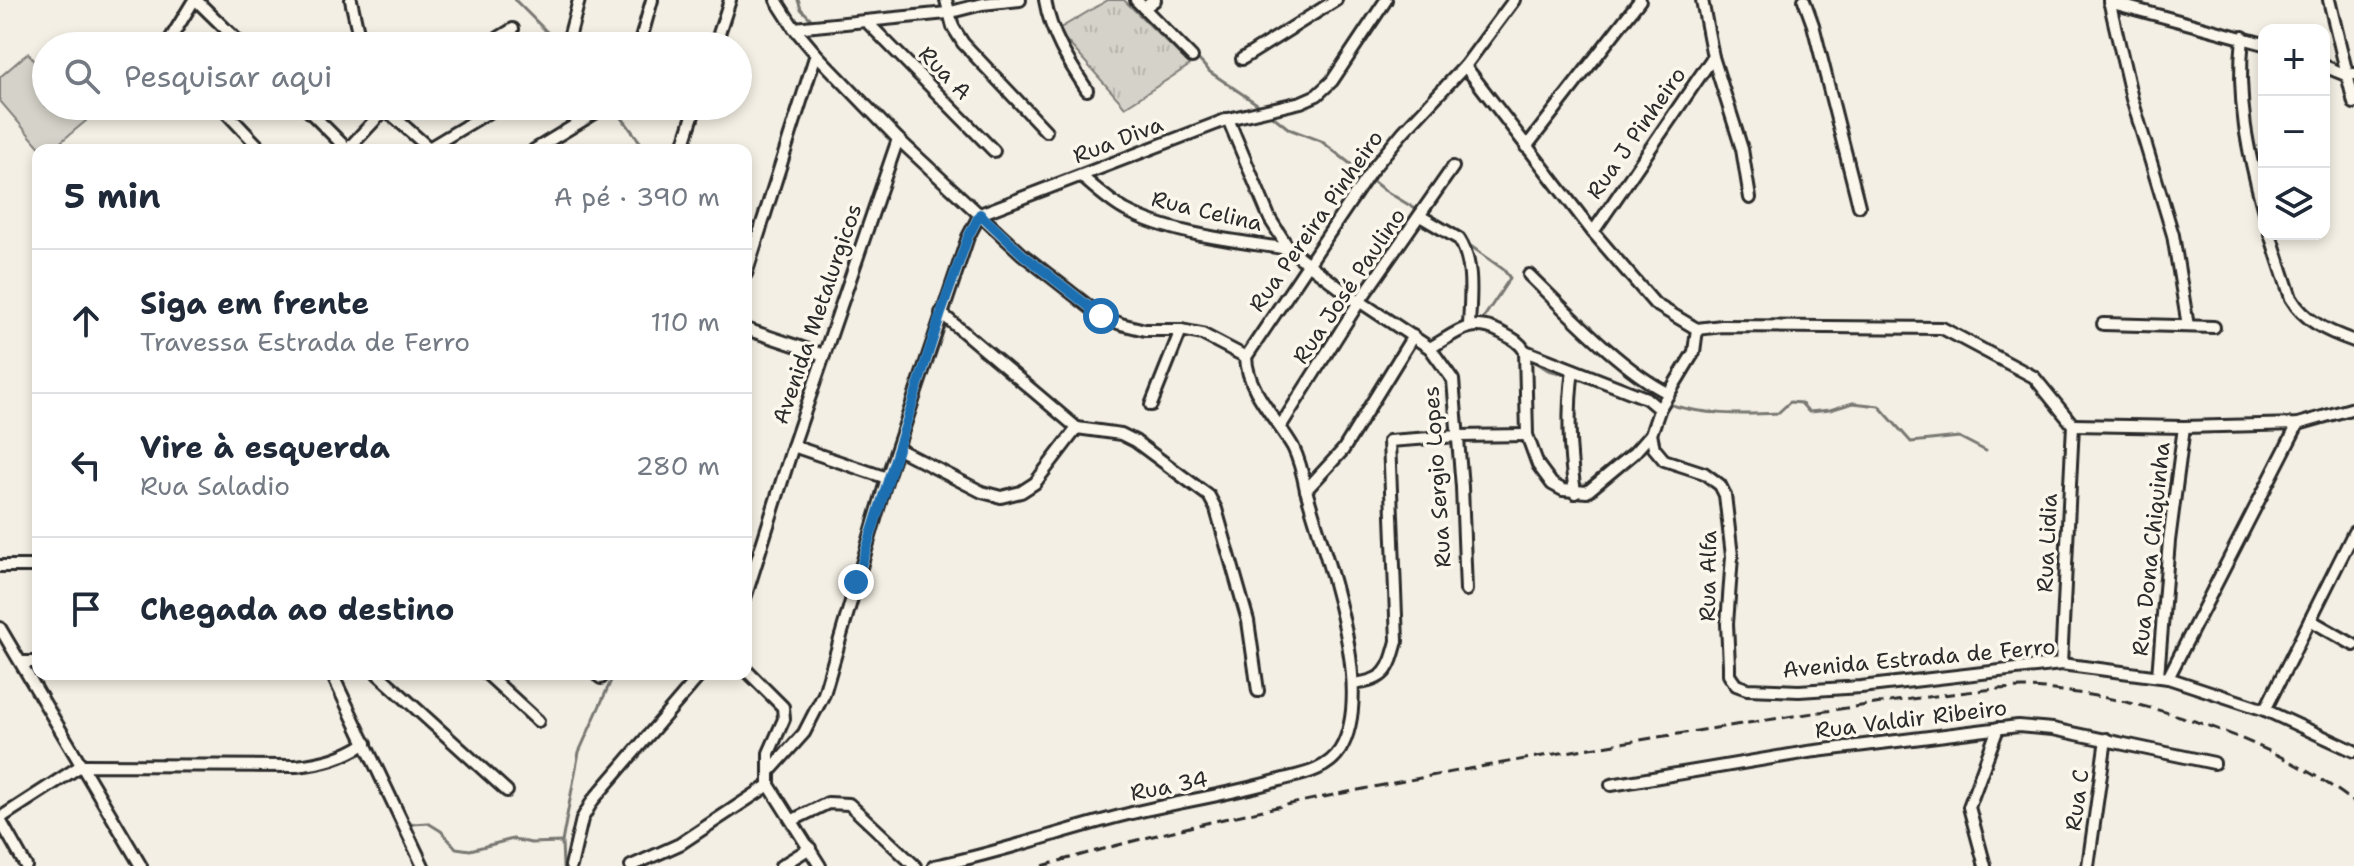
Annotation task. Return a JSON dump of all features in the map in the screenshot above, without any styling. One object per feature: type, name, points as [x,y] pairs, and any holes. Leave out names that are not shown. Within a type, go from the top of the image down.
[{"type":"street","points":[[175,32],[195,0],[228,32]]},
{"type":"street","points":[[351,0],[358,32]]},
{"type":"street","points":[[571,32],[579,0]]},
{"type":"street","points":[[643,32],[652,0]]},
{"type":"street","points":[[720,32],[730,0]]},
{"type":"street","points":[[776,0],[816,54],[898,139],[1022,254],[1101,316],[1145,330],[1181,330],[1202,334],[1246,357]]},
{"type":"street","points":[[794,28],[867,22],[947,7],[1020,0]]},
{"type":"street","points":[[1045,0],[1051,28],[1059,46],[1087,90]]},
{"type":"street","points":[[1155,0],[1140,4],[1192,57]]},
{"type":"street","name":"Rua Diva","points":[[980,214],[1228,119],[1309,99],[1332,81],[1386,0]]},
{"type":"street","name":"Rua Pereira Pinheiro","points":[[1246,357],[1371,171],[1465,66],[1514,0]]},
{"type":"street","points":[[1526,147],[1640,0]]},
{"type":"street","points":[[1702,0],[1713,57],[1742,149],[1750,198]]},
{"type":"street","points":[[1804,0],[1859,206]]},
{"type":"street","points":[[2329,0],[2350,74],[2354,103]]},
{"type":"street","points":[[1242,59],[1334,1]]},
{"type":"street","points":[[2188,326],[2173,235],[2132,99],[2109,1],[2258,42]]},
{"type":"street","points":[[947,7],[963,43],[1046,131]]},
{"type":"street","name":"Rua A","points":[[867,22],[994,151]]},
{"type":"street","points":[[508,32],[513,29]]},
{"type":"street","points":[[2243,37],[2239,78],[2241,106],[2258,190]]},
{"type":"street","points":[[752,255],[816,54]]},
{"type":"street","name":"Rua J Pinheiro","points":[[1593,232],[1713,57]]},
{"type":"street","points":[[1465,66],[1593,232],[1655,304],[1697,329],[1722,326],[1942,328],[2034,377],[2073,425],[2184,427],[2298,424],[2354,408]]},
{"type":"street","points":[[2330,68],[2350,74]]},
{"type":"street","points":[[1228,119],[1270,219],[1289,249]]},
{"type":"street","points":[[233,120],[256,144]]},
{"type":"street","points":[[318,120],[341,144]]},
{"type":"street","points":[[352,144],[374,120]]},
{"type":"street","points":[[399,120],[425,144]]},
{"type":"street","points":[[436,144],[475,120]]},
{"type":"street","points":[[543,144],[581,120]]},
{"type":"street","points":[[684,144],[692,120]]},
{"type":"street","name":"Avenida Metalurgicos","points":[[752,576],[898,139]]},
{"type":"street","points":[[441,140],[445,144]]},
{"type":"street","name":"Rua José Paulino","points":[[1280,427],[1359,302],[1453,167]]},
{"type":"street","name":"Rua Celina","points":[[1081,176],[1125,210],[1151,222],[1218,238],[1289,249]]},
{"type":"street","points":[[1422,213],[1463,245],[1470,279],[1469,326]]},
{"type":"street","points":[[769,772],[804,733],[824,694],[887,478],[941,313],[968,237],[980,214]]},
{"type":"street","points":[[2272,240],[2296,307],[2329,332],[2354,341]]},
{"type":"street","name":"Rua Sergio Lopes","points":[[1289,249],[1359,302],[1430,348],[1453,380],[1466,590]]},
{"type":"street","points":[[1529,275],[1649,383],[1668,394]]},
{"type":"street","points":[[941,313],[1077,428],[1121,434],[1135,441],[1209,496],[1216,509],[1248,621],[1258,691]]},
{"type":"street","points":[[2103,324],[2214,327]]},
{"type":"street","points":[[1430,348],[1469,326],[1487,326],[1518,341],[1525,351],[1527,435],[1543,475],[1552,484],[1575,493],[1587,492],[1599,484],[1651,434],[1659,409],[1694,352],[1697,329]]},
{"type":"street","points":[[1151,405],[1181,330]]},
{"type":"street","points":[[752,331],[824,355]]},
{"type":"street","points":[[1306,490],[1343,450],[1413,336]]},
{"type":"street","points":[[1525,351],[1646,398],[1659,409]]},
{"type":"street","name":"Rua 34","points":[[934,866],[1126,814],[1224,796],[1320,768],[1340,749],[1346,734],[1353,684],[1350,650],[1302,467],[1248,375],[1246,357]]},
{"type":"street","points":[[1573,370],[1568,402],[1568,441],[1575,493]]},
{"type":"street","points":[[2163,677],[2298,424]]},
{"type":"street","name":"Rua Lidia","points":[[2061,664],[2073,425]]},
{"type":"street","name":"Rua Dona Chiquinha","points":[[2163,677],[2169,541],[2184,427]]},
{"type":"street","points":[[898,449],[982,492],[1001,497],[1021,492],[1035,483],[1077,428]]},
{"type":"street","name":"Rua Alfa","points":[[1651,434],[1654,448],[1664,460],[1704,473],[1720,485],[1725,495],[1732,556],[1727,624],[1729,665]]},
{"type":"street","points":[[1458,436],[1527,435]]},
{"type":"street","name":"Rua Sergio Lopes","points":[[1353,684],[1379,679],[1388,670],[1397,641],[1389,441],[1458,436]]},
{"type":"street","points":[[793,446],[887,478]]},
{"type":"street","points":[[2265,710],[2353,534]]},
{"type":"street","points":[[0,566],[32,566]]},
{"type":"street","points":[[2310,620],[2354,645]]},
{"type":"street","points":[[0,628],[141,866]]},
{"type":"street","points":[[21,662],[32,662]]},
{"type":"street","name":"Avenida Estrada de Ferro","points":[[1729,665],[1732,681],[1747,689],[1799,691],[2061,664],[2163,677],[2265,710],[2354,751]]},
{"type":"street","points":[[752,676],[783,707],[784,719],[769,753],[769,785],[820,866]]},
{"type":"street","points":[[337,680],[423,866]]},
{"type":"street","points":[[385,680],[507,791]]},
{"type":"street","points":[[494,680],[538,721]]},
{"type":"street","points":[[571,866],[582,819],[593,800],[696,680]]},
{"type":"street","name":"Rua Valdir Ribeiro","points":[[1611,785],[1808,752],[2018,726],[2106,739],[2214,763]]},
{"type":"street","points":[[1985,866],[1969,807],[1998,728]]},
{"type":"street","name":"Rua C","points":[[2088,866],[2106,739]]},
{"type":"street","points":[[26,866],[0,819],[82,765],[296,766],[326,763],[366,743]]},
{"type":"street","points":[[631,866],[680,844],[769,785]]},
{"type":"street","points":[[793,820],[828,803],[849,804],[915,866]]},
{"type":"street","points":[[781,866],[810,848]]},
{"type":"green space","points":[[1108,0],[1124,0],[1190,65],[1125,107],[1057,30]]},
{"type":"green space","points":[[28,53],[32,58],[32,120],[86,121],[58,144],[37,144],[0,101],[0,77]]},
{"type":"waterway","points":[[515,0],[547,32]]},
{"type":"waterway","points":[[798,0],[801,9],[815,23]]},
{"type":"waterway","points":[[1151,7],[1162,19]]},
{"type":"waterway","points":[[1196,57],[1210,72],[1263,108]]},
{"type":"waterway","points":[[1269,113],[1289,129],[1321,141],[1384,190],[1419,211]]},
{"type":"waterway","points":[[624,120],[642,144]]},
{"type":"waterway","points":[[1465,242],[1503,269],[1510,278],[1480,323]]},
{"type":"waterway","points":[[1528,357],[1548,370],[1568,375]]},
{"type":"waterway","points":[[1575,377],[1591,382]]},
{"type":"waterway","points":[[1668,404],[1736,414],[1778,413],[1790,402],[1801,403],[1809,412],[1853,403],[1879,406],[1911,442],[1959,437],[1986,451]]},
{"type":"waterway","points":[[563,866],[562,842],[579,752],[611,680]]},
{"type":"waterway","points":[[413,824],[428,823],[441,831],[456,848],[470,850],[513,839],[531,843],[562,842]]},
{"type":"railway","points":[[1042,866],[1217,821],[1392,783],[1821,712],[2006,689],[2032,688],[2084,694],[2166,712],[2207,725],[2285,759],[2354,802]]},
{"type":"route","points":[[856,582],[941,313],[968,237],[980,214],[1022,254],[1101,316]]}]
